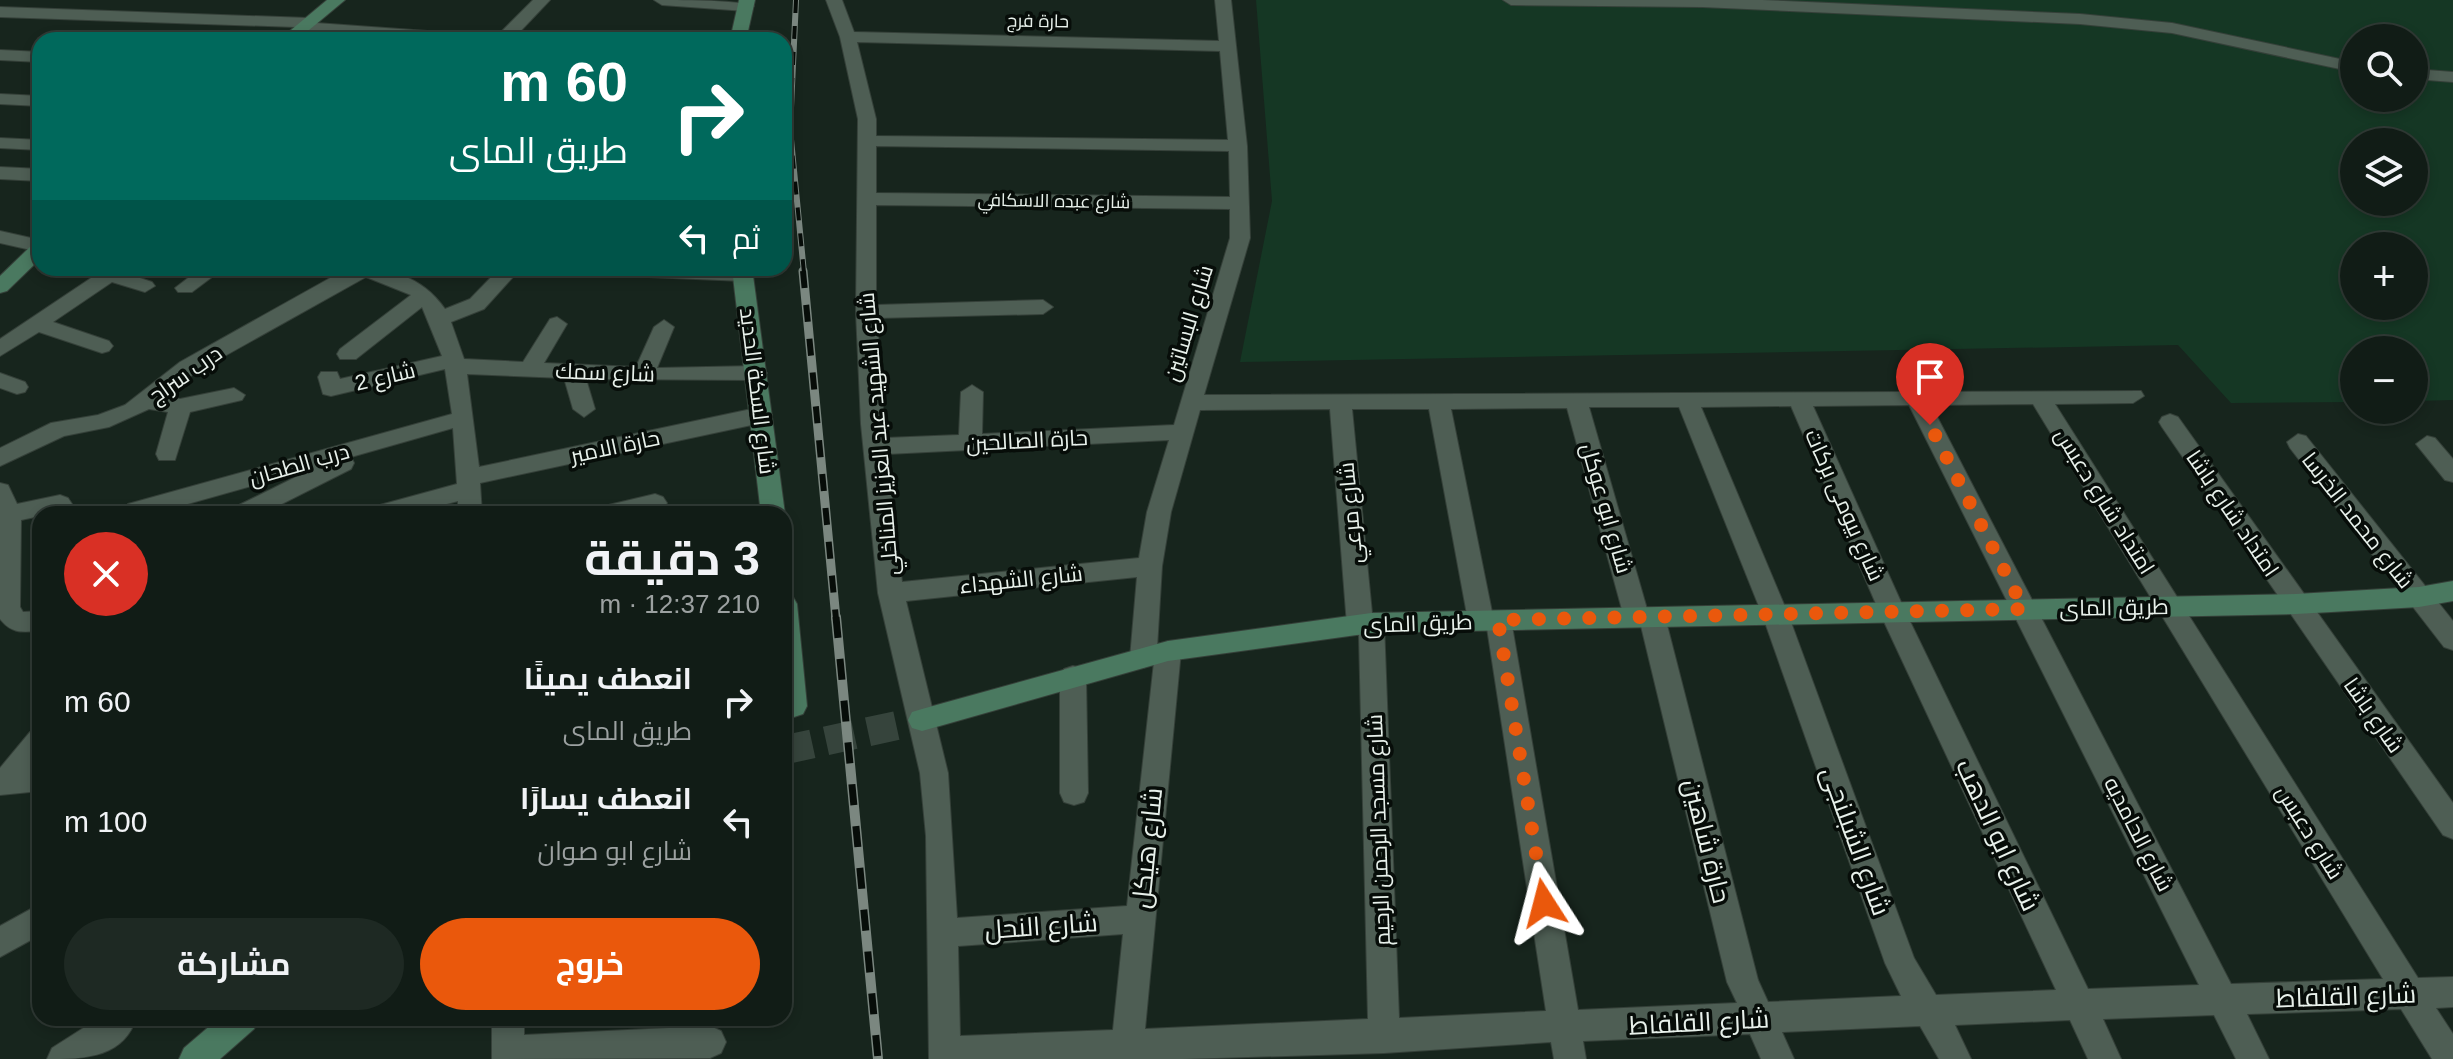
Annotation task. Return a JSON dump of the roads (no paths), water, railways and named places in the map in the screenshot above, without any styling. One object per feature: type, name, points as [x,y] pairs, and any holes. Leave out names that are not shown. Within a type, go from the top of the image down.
[{"type":"street","points":[[91,15],[110,0]]},
{"type":"street","points":[[196,19],[218,0]]},
{"type":"street","points":[[297,32],[337,0]]},
{"type":"street","points":[[511,32],[542,0]]},
{"type":"street","points":[[662,0],[746,3],[740,32]]},
{"type":"street","name":"شارع الشهيد عبد العزيز المناخلي","points":[[834,0],[848,37],[864,98],[868,141],[866,312],[874,447],[891,593],[934,773],[945,1056]]},
{"type":"street","name":"شارع البساتين","points":[[1155,654],[1150,566],[1159,512],[1240,238],[1242,203],[1238,146],[1223,0]]},
{"type":"street","points":[[1511,0],[1702,2],[2080,19],[2172,28],[2340,64]]},
{"type":"street","points":[[0,12],[196,19],[393,32]]},
{"type":"street","name":"حارة فرج","points":[[848,37],[1226,46]]},
{"type":"street","points":[[0,55],[32,57]]},
{"type":"street","points":[[2428,75],[2453,77]]},
{"type":"street","points":[[0,99],[32,101]]},
{"type":"street","points":[[868,141],[1238,146]]},
{"type":"street","points":[[0,143],[32,145]]},
{"type":"street","points":[[0,173],[32,175]]},
{"type":"street","name":"شارع عبده الاسكافي","points":[[866,199],[1242,203]]},
{"type":"street","points":[[0,237],[32,245]]},
{"type":"street","points":[[0,287],[32,255]]},
{"type":"street","points":[[0,349],[107,276]]},
{"type":"street","points":[[124,276],[145,286]]},
{"type":"street","points":[[185,288],[202,276]]},
{"type":"street","name":"درب سراج","points":[[0,458],[46,433],[118,417],[146,401],[197,361],[349,276]]},
{"type":"street","points":[[403,276],[424,295],[439,319],[453,363],[463,418],[470,506]]},
{"type":"street","points":[[439,319],[483,300],[504,276]]},
{"type":"street","name":"شارع السكة الحديد","points":[[743,276],[772,506]]},
{"type":"street","points":[[348,354],[424,295]]},
{"type":"street","points":[[866,312],[1043,307]]},
{"type":"street","points":[[37,324],[102,346]]},
{"type":"street","points":[[529,370],[557,324]]},
{"type":"street","points":[[643,375],[664,327]]},
{"type":"street","name":"شارع سمك","points":[[453,363],[643,375],[756,373]]},
{"type":"street","name":"شارع 2","points":[[329,377],[331,389],[453,363]]},
{"type":"street","points":[[573,371],[584,409]]},
{"type":"street","points":[[970,442],[972,392]]},
{"type":"street","points":[[146,401],[179,407],[234,395]]},
{"type":"street","points":[[1189,403],[2133,396]]},
{"type":"street","name":"امتداد شارع دعبس","points":[[2040,397],[2169,606]]},
{"type":"street","name":"شارع بيومى بركات","points":[[1799,398],[1892,611]]},
{"type":"street","name":"شارع الحامديه","points":[[1916,398],[2253,1059]]},
{"type":"street","name":"شارع الشبلنجى","points":[[1687,399],[1775,614],[1900,963],[1917,997],[1931,1012],[1955,1059]]},
{"type":"street","name":"شارع ابو عوكل","points":[[1576,400],[1644,617]]},
{"type":"street","points":[[1439,401],[1490,620],[1568,1044]]},
{"type":"street","name":"شارع مرعي","points":[[1340,402],[1366,624]]},
{"type":"street","points":[[167,454],[179,407]]},
{"type":"street","name":"حارة الامير","points":[[402,506],[469,483],[761,415]]},
{"type":"street","name":"درب الطحان","points":[[150,506],[463,418]]},
{"type":"street","name":"امتداد شارع باشا","points":[[2170,422],[2296,604]]},
{"type":"street","name":"حارة الصالحين","points":[[874,447],[1181,432]]},
{"type":"street","points":[[262,506],[330,480],[391,438]]},
{"type":"street","name":"شارع محمد الخرسا","points":[[2298,442],[2453,640]]},
{"type":"street","points":[[2427,444],[2453,474]]},
{"type":"street","points":[[32,621],[17,622],[10,617],[4,584],[5,502],[60,504]]},
{"type":"street","points":[[641,506],[655,503]]},
{"type":"street","name":"شارع الشهداء","points":[[891,593],[1150,566]]},
{"type":"street","name":"طريق الماى","points":[[922,720],[1155,654],[1366,624],[2296,604],[2419,597],[2453,591]]},
{"type":"street","name":"شارع باشا","points":[[2296,604],[2453,826]]},
{"type":"street","name":"شارع دعبس","points":[[2169,606],[2450,1059]]},
{"type":"street","name":"شارع ابو الدهب","points":[[1892,611],[2105,1059]]},
{"type":"street","name":"حارة شاهين","points":[[1644,617],[1743,982],[1778,1059]]},
{"type":"street","name":"شارع مسجد الرحمن الرحيم","points":[[1366,624],[1394,1044]]},
{"type":"street","name":"شارع هيكل","points":[[1127,1046],[1140,919],[1155,654]]},
{"type":"street","points":[[1073,677],[1074,793]]},
{"type":"street","points":[[792,692],[794,706]]},
{"type":"street","points":[[12,776],[32,750]]},
{"type":"street","name":"شارع النحل","points":[[941,933],[1140,919]]},
{"type":"street","points":[[0,943],[32,923]]},
{"type":"street","name":"شارع القلفاط","points":[[945,1056],[1127,1046],[1568,1044],[1761,1019],[2079,1004],[2453,992]]},
{"type":"street","points":[[63,1059],[115,1026]]},
{"type":"street","points":[[195,1059],[234,1026]]},
{"type":"street","points":[[508,1026],[508,1056],[710,1042]]},
{"type":"tunnel","points":[[792,748],[922,720]]},
{"type":"railway","points":[[792,86],[796,0]]},
{"type":"railway","points":[[792,150],[804,273]]},
{"type":"railway","points":[[803,271],[836,619]]},
{"type":"railway","points":[[836,617],[878,1059]]}]
